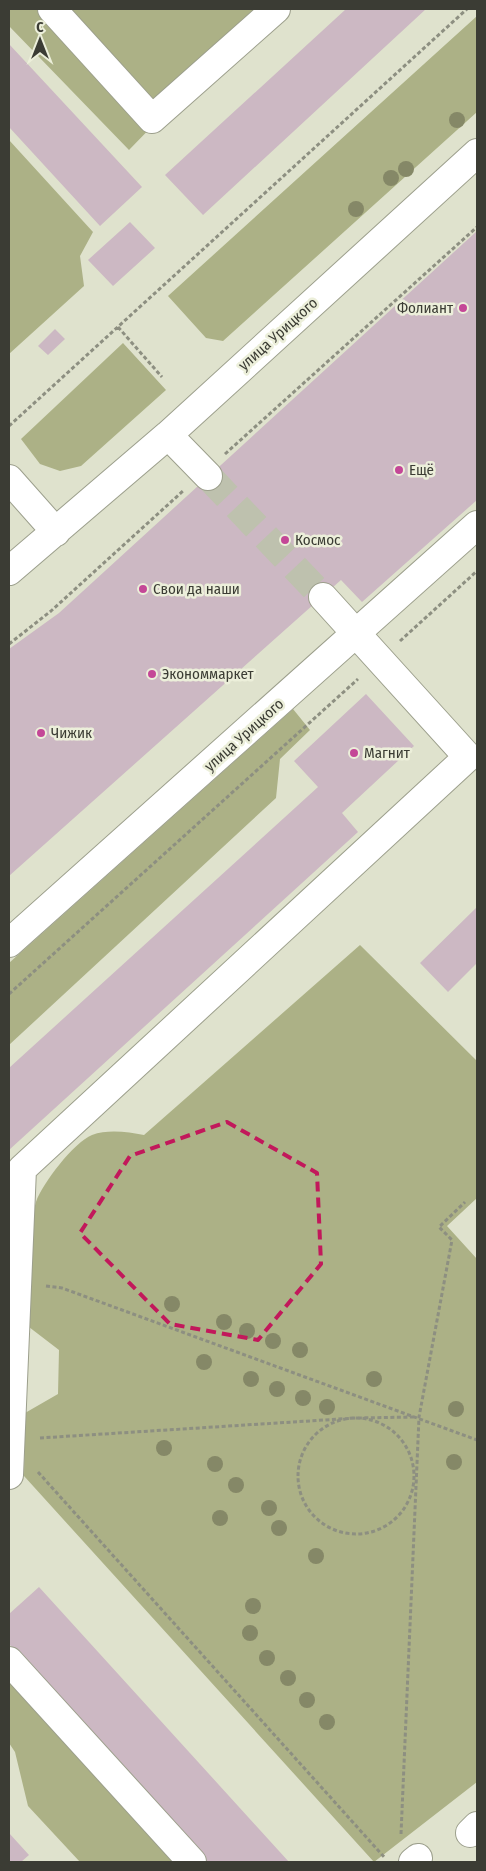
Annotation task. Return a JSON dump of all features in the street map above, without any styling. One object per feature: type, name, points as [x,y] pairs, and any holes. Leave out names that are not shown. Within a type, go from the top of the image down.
[{"type":"street","points":[[52,9],[152,119],[276,9]]},
{"type":"street","name":"улица Урицкого","points":[[9,571],[168,435],[477,153]]},
{"type":"street","points":[[168,435],[206,474]]},
{"type":"street","points":[[9,479],[56,532]]},
{"type":"street","name":"улица Урицкого","points":[[9,943],[477,525]]},
{"type":"street","points":[[9,1475],[12,1281],[22,1169],[468,757],[322,597]]},
{"type":"street","points":[[9,1661],[192,1862]]},
{"type":"path","points":[[9,426],[467,9]]},
{"type":"path","points":[[9,644],[51,611],[206,474],[477,227]]},
{"type":"path","points":[[118,327],[162,377]]},
{"type":"path","points":[[9,994],[477,571]]},
{"type":"path","points":[[411,1854],[415,1480],[418,1417],[452,1240],[439,1226],[465,1202]]},
{"type":"path","points":[[12,1281],[62,1288],[477,1440]]},
{"type":"path","points":[[9,1440],[356,1418],[418,1417]]},
{"type":"path","points":[[356,1418],[374,1420],[392,1429],[405,1443],[413,1460],[415,1480],[411,1498],[402,1513],[389,1525],[372,1532],[354,1535],[336,1532],[321,1523],[308,1510],[300,1494],[298,1476],[301,1458],[309,1442],[322,1429],[338,1421],[356,1418]]},
{"type":"path","points":[[9,1440],[389,1862]]},
{"type":"highlighted area","points":[[227,1122],[317,1173],[321,1264],[258,1340],[170,1324],[80,1233],[130,1156]]},
{"type":"green space","points":[[9,9],[266,9],[129,150],[9,26]]},
{"type":"green space","points":[[477,16],[477,112],[223,341],[206,338],[168,296]]},
{"type":"green space","points":[[9,140],[93,232],[80,256],[84,286],[9,354]]},
{"type":"green space","points":[[123,343],[166,390],[81,466],[60,471],[40,464],[21,439]]},
{"type":"green space","points":[[293,709],[310,730],[280,759],[276,798],[9,1045],[9,963]]},
{"type":"green space","points":[[360,945],[477,1061],[477,1198],[447,1226],[477,1259],[477,1782],[374,1862],[24,1476],[25,1413],[58,1394],[59,1350],[29,1327],[31,1229],[39,1194],[60,1164],[76,1146],[92,1135],[125,1132],[144,1135]]},
{"type":"green space","points":[[9,1676],[174,1862],[80,1862],[28,1806],[15,1752],[9,1743]]},
{"type":"building","points":[[346,9],[426,9],[203,215],[165,175]]},
{"type":"building","points":[[9,44],[142,187],[100,226],[9,127]]},
{"type":"building","points":[[130,222],[155,248],[113,286],[88,260]]},
{"type":"building","name":"Космос","points":[[477,231],[477,500],[362,602],[341,580],[9,876],[9,649],[59,613]]},
{"type":"building","points":[[55,329],[65,339],[48,355],[38,346]]},
{"type":"building","points":[[366,694],[414,746],[342,813],[358,832],[9,1150],[9,1068],[318,787],[294,761]]},
{"type":"building","points":[[477,907],[477,963],[448,992],[420,963]]},
{"type":"building","points":[[39,1587],[289,1862],[207,1862],[9,1644],[9,1614]]},
{"type":"building","points":[[9,1833],[29,1855],[21,1862],[9,1862]]},
{"type":"tunnel","points":[[208,476],[323,597]]},
{"type":"place","name":"Фолиант","points":[[463,308]]},
{"type":"place","name":"Ещё","points":[[399,470]]},
{"type":"place","name":"Космос","points":[[285,540]]},
{"type":"place","name":"Свои да наши","points":[[143,589]]},
{"type":"place","name":"Экономмаркет","points":[[152,674]]},
{"type":"place","name":"Чижик","points":[[41,733]]},
{"type":"place","name":"Магнит","points":[[354,753]]}]
